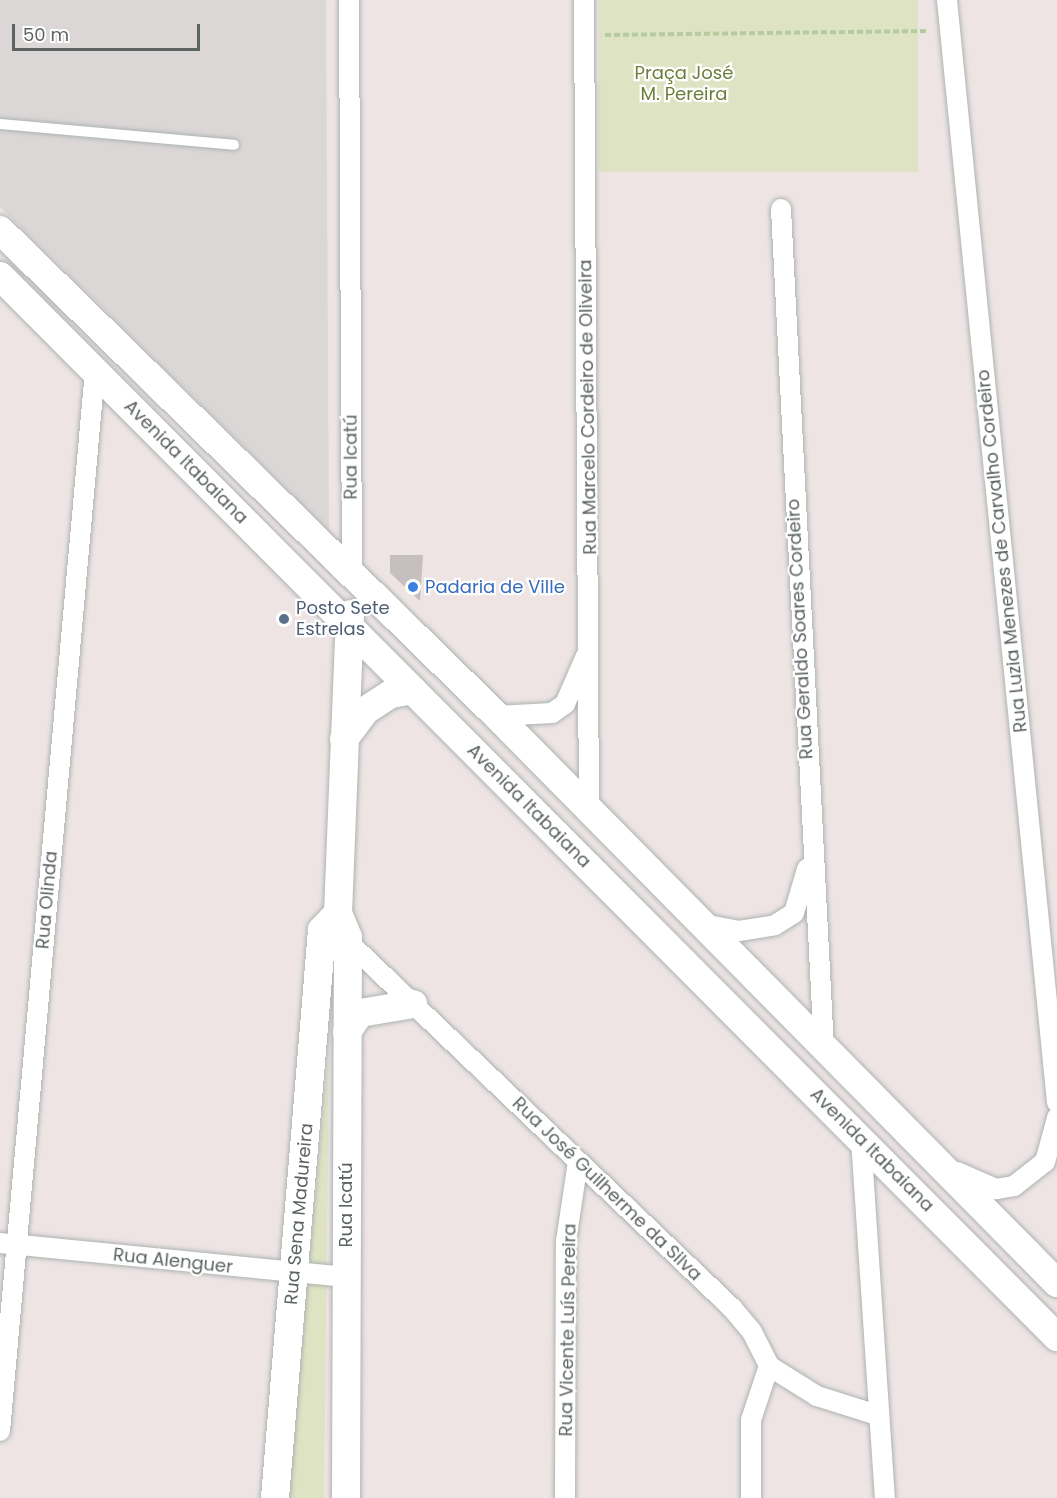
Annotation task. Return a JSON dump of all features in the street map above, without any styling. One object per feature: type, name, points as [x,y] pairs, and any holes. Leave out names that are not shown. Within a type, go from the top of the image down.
[{"type":"main road","name":"Avenida Itabaiana","points":[[0,230],[352,578],[497,716],[589,814],[1057,1283]]},
{"type":"main road","name":"Avenida Itabaiana","points":[[0,276],[1057,1337]]},
{"type":"main road","name":"Rua Icatú","points":[[346,1498],[347,1032],[336,927],[352,578]]},
{"type":"main road","points":[[344,739],[366,710],[391,694],[413,690]]},
{"type":"main road","name":"Rua Sena Madureira","points":[[274,1498],[294,1274],[336,927]]},
{"type":"main road","points":[[347,1032],[360,1013],[377,1005],[413,1004]]},
{"type":"street","name":"Rua Icatú","points":[[349,0],[352,578]]},
{"type":"street","name":"Rua Marcelo Cordeiro de Oliveira","points":[[584,0],[590,645],[589,814]]},
{"type":"street","name":"Rua Luzia Menezes de Carvalho Cordeiro","points":[[947,0],[1057,1103]]},
{"type":"street","name":"Rua Geraldo Soares Cordeiro","points":[[781,209],[810,858],[824,1050]]},
{"type":"street","name":"Rua Olinda","points":[[0,1431],[8,1244],[94,370]]},
{"type":"street","points":[[497,716],[544,716],[565,704],[590,645]]},
{"type":"street","points":[[696,922],[718,930],[775,925],[794,913],[810,858]]},
{"type":"street","name":"Rua José Guilherme da Silva","points":[[336,927],[413,1004],[732,1308],[752,1332],[769,1366]]},
{"type":"street","points":[[912,1137],[974,1183],[996,1190],[1014,1186],[1045,1162],[1057,1118]]},
{"type":"street","points":[[861,1139],[877,1415],[885,1498]]},
{"type":"street","name":"Rua Vicente Luís Pereira","points":[[565,1498],[566,1241],[578,1162]]},
{"type":"street","name":"Rua Alenguer","points":[[8,1244],[294,1274],[346,1277]]},
{"type":"street","points":[[751,1498],[751,1420],[769,1366],[817,1396],[877,1415]]},
{"type":"lane","points":[[0,124],[234,145]]},
{"type":"path","points":[[584,35],[949,30]]},
{"type":"shaded area","points":[[0,0],[326,0],[329,530],[0,207]]},
{"type":"green space","name":"Praça José M. Pereira","points":[[599,0],[918,0],[918,172],[599,172]]},
{"type":"green space","points":[[329,1051],[324,1498],[287,1498]]},
{"type":"building","name":"Padaria de Ville","points":[[390,555],[423,555],[420,601],[390,573]]},
{"type":"place","name":"Padaria de Ville","points":[[413,587]]},
{"type":"place","name":"Posto Sete Estrelas","points":[[284,619]]}]
